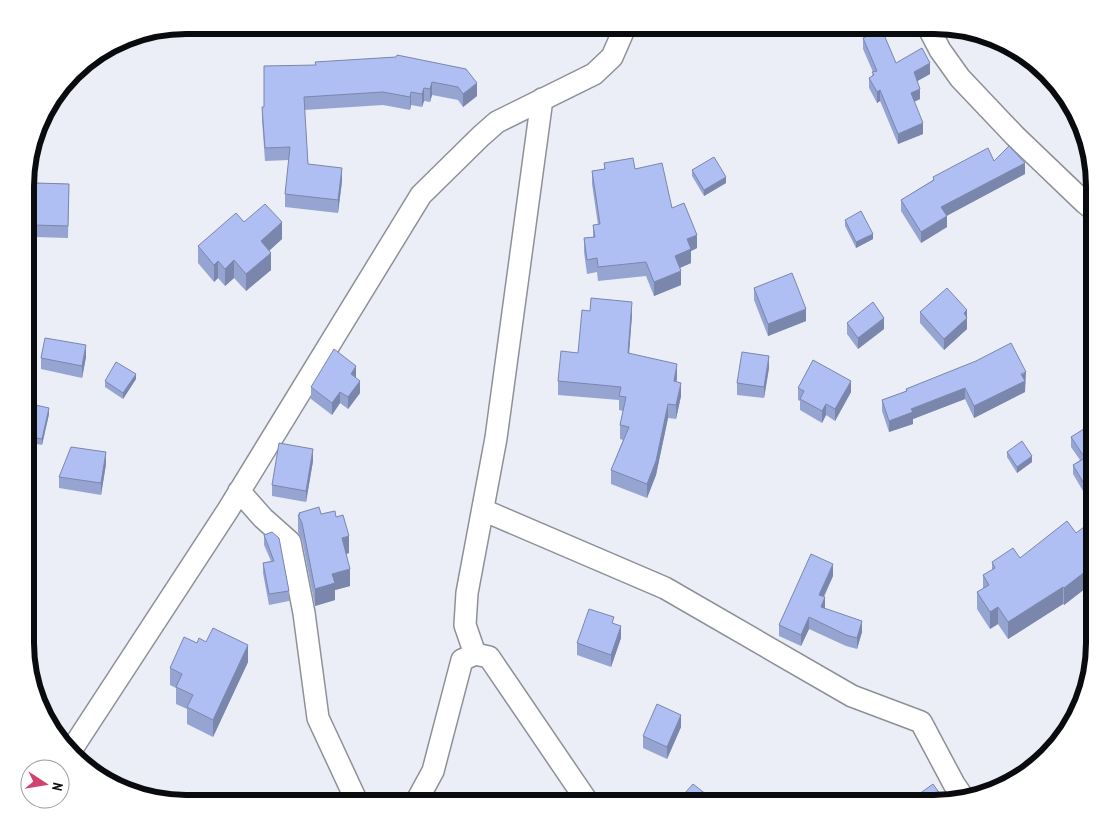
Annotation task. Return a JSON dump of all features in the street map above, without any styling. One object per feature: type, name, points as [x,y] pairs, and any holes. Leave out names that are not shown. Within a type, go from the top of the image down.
[{"type":"street","points":[[74,746],[240,491],[420,195],[497,122],[594,74],[612,57],[622,34]]},
{"type":"street","points":[[931,34],[960,78],[1015,136],[1086,204]]},
{"type":"street","points":[[476,654],[465,625],[467,593],[496,438],[542,99]]},
{"type":"street","points":[[240,491],[264,518],[290,542],[304,613],[318,718],[354,795]]},
{"type":"street","points":[[483,510],[665,588],[852,696],[921,722],[960,793]]},
{"type":"street","points":[[420,795],[433,771],[462,660],[476,654],[489,658],[583,795]]},
{"type":"building","points":[[872,34],[884,34],[896,63],[922,48],[930,63],[914,72],[920,89],[911,93],[923,123],[898,134],[880,90],[877,92],[869,78],[874,75],[872,72],[877,71],[863,38]]},
{"type":"building","points":[[397,55],[466,69],[477,83],[463,94],[458,87],[432,82],[430,89],[424,88],[422,94],[411,92],[410,97],[383,92],[304,97],[308,164],[342,168],[338,200],[285,194],[290,147],[265,148],[262,107],[264,107],[264,66],[316,65],[315,62],[396,57]]},
{"type":"building","points":[[1009,146],[1025,163],[941,207],[947,216],[921,232],[901,200],[934,180],[933,177],[988,148],[994,161]]},
{"type":"building","points":[[714,157],[726,177],[704,190],[692,170]]},
{"type":"building","points":[[633,158],[635,169],[662,163],[672,208],[684,203],[697,235],[687,239],[691,249],[675,256],[681,271],[654,282],[646,262],[598,267],[597,258],[587,260],[584,238],[595,237],[593,225],[600,224],[592,171],[605,169],[604,163]]},
{"type":"building","points":[[36,183],[69,184],[68,226],[35,225]]},
{"type":"building","points":[[265,204],[282,222],[261,241],[271,253],[246,274],[234,260],[225,269],[218,261],[214,265],[198,246],[236,213],[244,222]]},
{"type":"building","points":[[861,211],[873,234],[856,242],[845,220]]},
{"type":"building","points":[[792,273],[806,309],[768,324],[754,288]]},
{"type":"building","points":[[947,288],[967,310],[964,313],[967,318],[944,339],[920,312]]},
{"type":"building","points":[[591,298],[632,302],[628,353],[677,364],[674,381],[681,383],[676,405],[668,404],[656,461],[647,484],[611,470],[629,427],[620,425],[626,397],[619,396],[621,387],[558,381],[561,351],[578,353],[582,310],[590,311]]},
{"type":"building","points":[[873,302],[884,318],[858,338],[847,323]]},
{"type":"building","points":[[45,338],[86,345],[82,366],[41,358]]},
{"type":"building","points":[[1011,343],[1026,372],[1021,374],[1025,381],[974,406],[965,388],[911,409],[913,412],[889,421],[882,400],[976,361]]},
{"type":"building","points":[[334,349],[356,366],[351,374],[360,381],[348,397],[340,392],[332,403],[311,387]]},
{"type":"building","points":[[742,352],[769,356],[764,387],[737,383]]},
{"type":"building","points":[[813,360],[851,381],[835,409],[826,404],[822,411],[800,399],[804,391],[798,388]]},
{"type":"building","points":[[116,362],[136,374],[123,393],[105,381]]},
{"type":"building","points":[[34,405],[49,408],[42,439],[34,438]]},
{"type":"building","points":[[1086,428],[1086,480],[1083,482],[1073,465],[1085,458],[1071,437]]},
{"type":"building","points":[[1022,441],[1032,456],[1017,467],[1007,452]]},
{"type":"building","points":[[279,443],[313,449],[306,491],[272,485]]},
{"type":"building","points":[[71,447],[106,452],[101,483],[59,477]]},
{"type":"building","points":[[319,507],[321,514],[335,511],[336,517],[343,515],[349,536],[342,538],[350,569],[332,574],[335,583],[315,589],[302,523],[298,515],[300,515],[299,513]]},
{"type":"building","points":[[1067,521],[1076,533],[1084,527],[1086,530],[1086,571],[1064,588],[1008,622],[998,607],[990,612],[977,592],[989,585],[983,575],[995,568],[992,562],[1013,548],[1020,558]]},
{"type":"building","points":[[272,532],[279,538],[289,591],[269,594],[263,563],[274,561],[264,535]]},
{"type":"building","points":[[811,554],[833,564],[819,595],[825,597],[821,607],[862,621],[857,638],[846,635],[809,617],[801,635],[779,625]]},
{"type":"building","points":[[589,609],[614,617],[612,623],[621,626],[611,655],[577,643]]},
{"type":"building","points":[[213,628],[248,645],[213,720],[187,707],[193,695],[176,687],[182,674],[170,668],[184,637],[197,643],[199,638],[206,642]]},
{"type":"building","points":[[657,704],[681,715],[667,747],[643,736]]},
{"type":"building","points":[[693,784],[707,795],[683,795]]},
{"type":"building","points":[[933,784],[941,795],[934,795],[918,795]]}]
